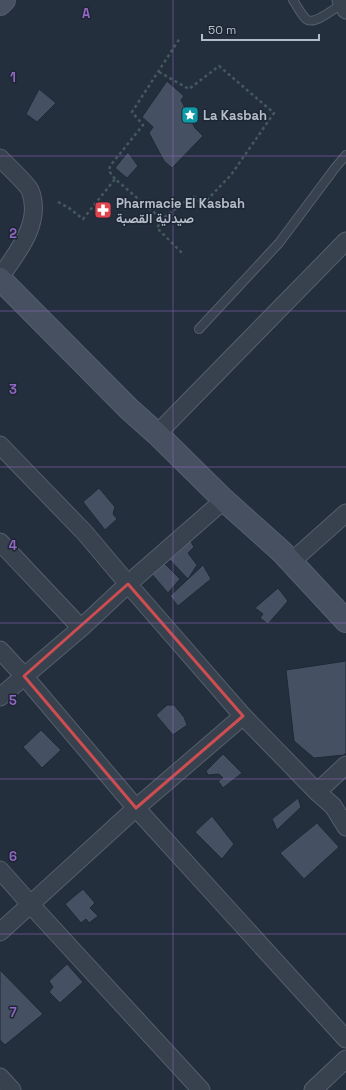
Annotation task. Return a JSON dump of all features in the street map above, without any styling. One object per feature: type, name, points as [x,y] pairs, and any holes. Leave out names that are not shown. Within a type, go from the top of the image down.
[{"type":"main road","points":[[0,4],[4,0]]},
{"type":"main road","points":[[0,278],[129,409],[157,434],[224,500],[282,552],[346,621]]},
{"type":"street","points":[[0,159],[29,188],[34,206],[32,222],[22,245],[0,278]]},
{"type":"street","points":[[157,434],[346,241]]},
{"type":"street","points":[[0,445],[85,534],[243,716],[317,792],[334,806],[346,827]]},
{"type":"street","points":[[0,697],[81,628],[128,584],[224,500]]},
{"type":"street","points":[[291,562],[346,513]]},
{"type":"street","points":[[0,542],[81,628]]},
{"type":"street","points":[[0,650],[24,676],[136,808],[346,1039]]},
{"type":"street","points":[[0,932],[136,808],[243,716]]},
{"type":"street","points":[[317,792],[346,765]]},
{"type":"street","points":[[0,870],[201,1090]]},
{"type":"street","points":[[313,1090],[346,1059]]},
{"type":"street","points":[[0,1077],[12,1090]]},
{"type":"lane","points":[[293,0],[306,19],[310,21],[317,20],[343,4]]},
{"type":"lane","points":[[199,329],[279,243],[334,168],[346,155]]},
{"type":"path","points":[[162,219],[115,179],[109,172],[110,166],[143,125],[132,112],[180,38]]},
{"type":"path","points":[[159,72],[189,89],[219,66],[274,114],[231,175],[203,204],[193,196],[162,219],[157,228],[184,255]]},
{"type":"path","points":[[58,202],[69,208],[83,219],[115,179]]},
{"type":"highlighted area","points":[[128,584],[243,716],[136,808],[24,676]]},
{"type":"building","points":[[167,81],[184,96],[181,100],[195,128],[203,136],[172,168],[164,161],[149,133],[153,127],[142,117]]},
{"type":"building","points":[[39,89],[56,103],[37,122],[26,114]]},
{"type":"building","points":[[128,152],[138,166],[127,178],[115,168]]},
{"type":"building","points":[[99,488],[115,507],[113,514],[117,519],[105,530],[83,502]]},
{"type":"building","points":[[189,538],[194,547],[188,553],[197,565],[188,579],[167,557]]},
{"type":"building","points":[[163,562],[180,579],[168,593],[150,572]]},
{"type":"building","points":[[203,565],[211,579],[178,606],[170,596]]},
{"type":"building","points":[[278,588],[288,601],[268,624],[260,618],[263,614],[255,608]]},
{"type":"building","points":[[346,661],[346,753],[344,755],[314,758],[294,741],[286,670]]},
{"type":"building","points":[[167,705],[174,705],[184,717],[187,725],[173,735],[156,715]]},
{"type":"building","points":[[41,730],[61,750],[42,768],[23,747]]},
{"type":"building","points":[[223,754],[242,773],[223,788],[218,781],[223,778],[219,774],[208,775],[206,771]]},
{"type":"building","points":[[298,798],[301,807],[277,830],[272,819]]},
{"type":"building","points":[[212,816],[234,844],[222,859],[195,832]]},
{"type":"building","points":[[317,823],[339,847],[304,879],[280,853]]},
{"type":"building","points":[[83,889],[95,903],[90,908],[98,916],[89,923],[86,919],[81,923],[65,904]]},
{"type":"building","points":[[67,964],[83,982],[60,1003],[49,992],[53,987],[49,981]]},
{"type":"building","points":[[0,970],[43,1014],[5,1045],[0,1040]]},
{"type":"place","name":"La Kasbah","points":[[190,115]]},
{"type":"place","name":"Pharmacie El Kasbah صيدلية القصبة","points":[[103,210]]}]
